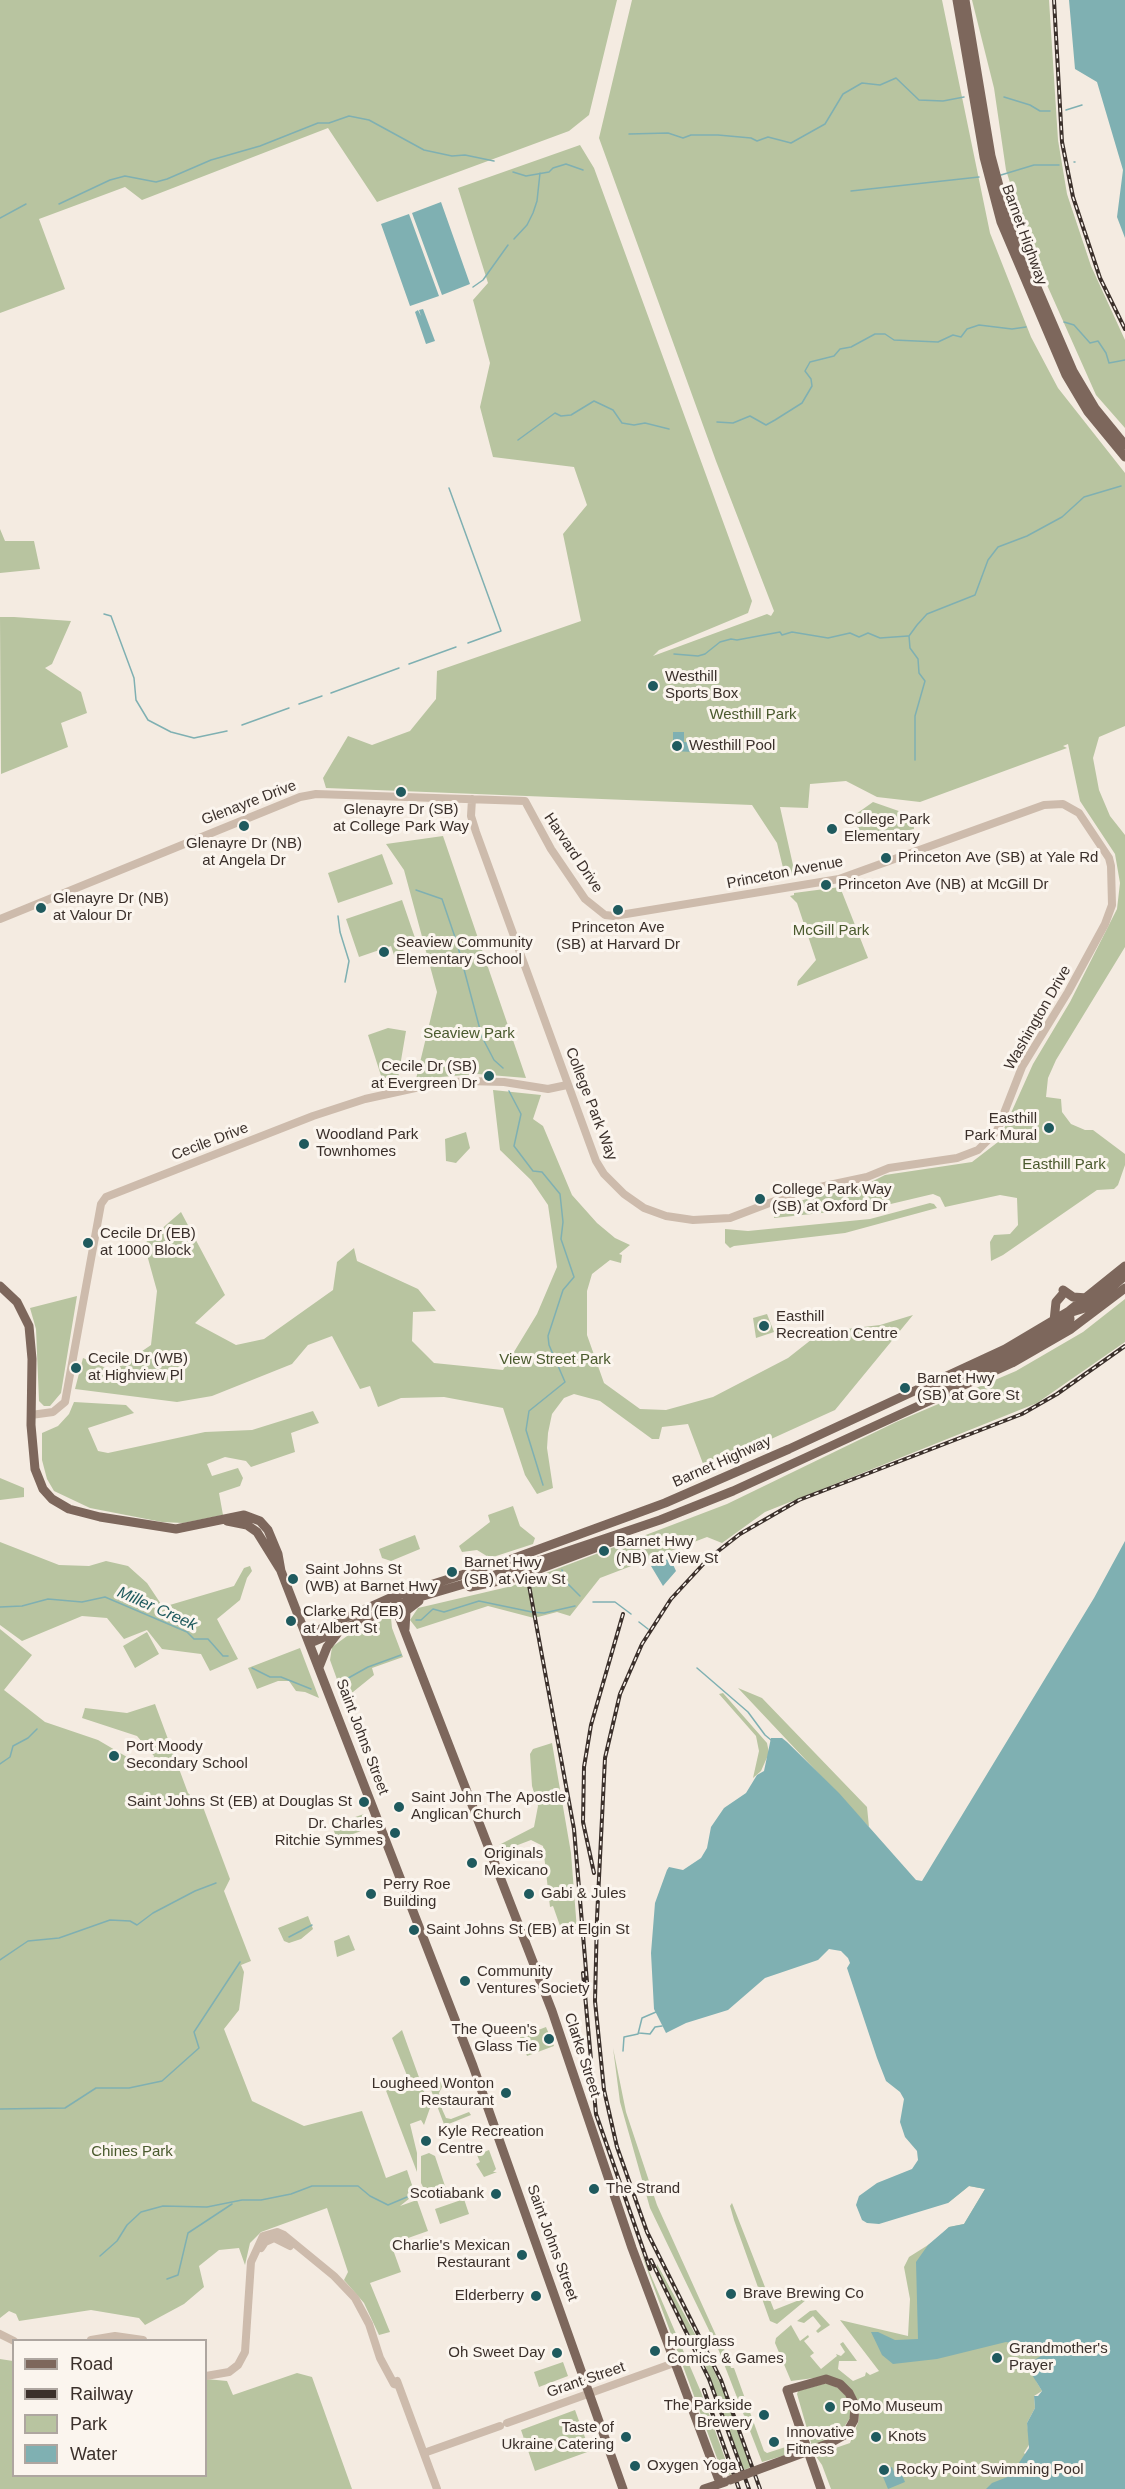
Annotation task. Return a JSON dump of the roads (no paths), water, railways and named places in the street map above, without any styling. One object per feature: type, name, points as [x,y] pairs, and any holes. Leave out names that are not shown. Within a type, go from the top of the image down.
[{"type":"main road","name":"Barnet Highway","points":[[957,0],[987,174],[1001,222],[1066,375],[1088,412],[1125,457]]},
{"type":"main road","name":"Barnet Highway","points":[[965,0],[991,156],[1008,220],[1073,371],[1095,408],[1125,445]]},
{"type":"main road","name":"Barnet Highway","points":[[308,1639],[398,1595],[512,1559],[674,1499],[980,1361],[1054,1321],[1087,1298],[1125,1266]]},
{"type":"main road","points":[[604,1538],[621,1527],[1008,1356],[1068,1321],[1069,1311],[1077,1312],[1088,1307],[1125,1276]]},
{"type":"main road","points":[[0,1286],[13,1296],[27,1320],[31,1340],[29,1469],[40,1495],[65,1513],[89,1519],[100,1517],[176,1529],[225,1520]]},
{"type":"main road","name":"Barnet Highway","points":[[447,1590],[518,1577],[572,1558],[733,1491],[1012,1363],[1071,1329],[1125,1287]]},
{"type":"main road","points":[[1054,1321],[1056,1302],[1062,1292],[1073,1297],[1087,1298]]},
{"type":"main road","points":[[0,1293],[13,1305],[22,1323],[30,1381]]},
{"type":"main road","name":"Saint Johns Street","points":[[225,1520],[249,1516],[260,1521],[268,1530],[278,1554],[281,1570],[473,2066],[623,2489]]},
{"type":"main road","name":"Saint Johns Street","points":[[225,1520],[247,1525],[257,1532],[281,1570]]},
{"type":"main road","name":"Barnet Highway","points":[[308,1639],[339,1632],[395,1606],[660,1520]]},
{"type":"main road","points":[[395,1606],[398,1595]]},
{"type":"main road","points":[[405,1635],[406,1611],[426,1596]]},
{"type":"main road","name":"Clarke Street","points":[[395,1606],[552,2011],[596,2144],[674,2363],[720,2483]]},
{"type":"main road","points":[[319,1667],[328,1644],[339,1632]]},
{"type":"main road","points":[[704,2489],[730,2480],[830,2443],[846,2435],[854,2420],[855,2405],[849,2392],[840,2384],[826,2379],[787,2390],[821,2489]]},
{"type":"street","name":"Glenayre Drive","points":[[0,919],[309,795],[525,801]]},
{"type":"street","name":"College Park Way","points":[[472,799],[471,816],[476,832],[588,1142],[604,1174],[624,1194],[644,1208],[666,1216],[693,1220],[730,1218],[801,1191],[864,1178],[877,1172]]},
{"type":"street","name":"Harvard Drive","points":[[525,801],[551,849],[585,899],[605,915]]},
{"type":"street","name":"Princeton Avenue","points":[[605,915],[674,907],[839,879],[1044,805],[1067,805]]},
{"type":"street","name":"Washington Drive","points":[[877,1172],[965,1156],[991,1139],[1003,1120],[1022,1067],[1068,992],[1105,924],[1112,900],[1110,860],[1079,813],[1067,805]]},
{"type":"street","name":"Cecile Drive","points":[[31,1420],[53,1412],[65,1402],[101,1204],[106,1197],[313,1116],[372,1097],[466,1081],[504,1082],[548,1089],[567,1085]]},
{"type":"street","points":[[207,2376],[229,2372],[238,2365],[245,2352],[252,2265],[265,2242],[279,2238],[357,2302],[369,2324],[388,2374],[404,2395],[437,2489]]},
{"type":"street","points":[[97,2339],[115,2336],[132,2339]]},
{"type":"street","points":[[207,2371],[220,2371],[234,2362],[245,2337]]},
{"type":"street","name":"Grant Street","points":[[424,2452],[674,2363]]},
{"type":"water","points":[[1069,0],[1125,0],[1125,238],[1117,217],[1123,170],[1097,82],[1075,69]]},
{"type":"water","points":[[441,202],[470,284],[442,295],[412,213]]},
{"type":"water","points":[[409,214],[439,296],[410,306],[381,224]]},
{"type":"water","points":[[423,309],[435,341],[426,344],[415,312],[418,310],[421,316],[419,310]]},
{"type":"water","points":[[673,732],[684,732],[684,742],[692,742],[692,752],[673,751]]},
{"type":"water","points":[[1125,1541],[1125,2489],[986,2489],[992,2483],[1010,2476],[1029,2448],[1027,2423],[1035,2408],[1034,2396],[1038,2396],[1042,2391],[1026,2365],[1046,2353],[1039,2353],[1021,2345],[1006,2342],[937,2359],[893,2364],[882,2355],[871,2332],[878,2332],[895,2340],[918,2339],[916,2262],[928,2245],[949,2227],[964,2224],[985,2189],[969,2186],[948,2203],[879,2224],[862,2220],[856,2205],[859,2196],[877,2183],[912,2169],[918,2160],[917,2151],[905,2137],[900,2122],[904,2099],[900,2092],[886,2081],[847,1968],[850,1963],[848,1958],[841,1951],[829,1949],[818,1960],[765,1978],[728,2010],[686,2023],[666,2033],[654,2009],[651,1953],[655,1903],[669,1867],[683,1870],[701,1858],[707,1848],[711,1827],[724,1808],[746,1793],[757,1775],[764,1771],[771,1738],[782,1738],[787,1742],[839,1793],[916,1880],[922,1881],[1094,1598]]},
{"type":"water","points":[[670,1558],[676,1571],[663,1586],[651,1566]]},
{"type":"water","points":[[892,2467],[896,2477],[902,2475],[905,2482],[888,2489],[881,2472]]},
{"type":"waterway","points":[[629,134],[668,133],[683,138],[691,135],[718,135],[751,138],[757,141],[768,137],[791,143],[825,124],[843,94],[862,83],[880,85],[896,78],[919,100],[943,101],[964,97]]},
{"type":"waterway","points":[[1004,97],[1030,105],[1040,111],[1050,111]]},
{"type":"waterway","points":[[1066,110],[1082,105]]},
{"type":"waterway","points":[[59,204],[110,180],[125,176],[156,182],[211,160],[260,146],[318,123],[329,123],[349,116],[369,120],[424,150],[494,161]]},
{"type":"waterway","points":[[513,172],[526,176],[549,172],[553,168],[566,164],[583,170]]},
{"type":"waterway","points":[[1001,175],[1034,165],[1059,165]]},
{"type":"waterway","points":[[514,239],[527,225],[533,213],[537,201],[540,173]]},
{"type":"waterway","points":[[851,191],[979,177]]},
{"type":"waterway","points":[[0,218],[26,204]]},
{"type":"waterway","points":[[473,287],[483,280],[508,245]]},
{"type":"waterway","points":[[1064,322],[1074,325],[1090,343],[1098,341],[1109,363],[1125,360]]},
{"type":"waterway","points":[[717,422],[733,423],[750,416],[766,425],[775,420],[802,403],[812,386],[811,379],[805,371],[810,362],[834,356],[840,349],[851,347],[875,334],[885,334],[894,340],[938,342],[953,335],[961,337],[967,329],[979,325],[1012,329],[1026,327]]},
{"type":"waterway","points":[[518,440],[555,413],[561,416],[571,415],[594,401],[613,410],[622,423],[634,425],[645,423],[669,429]]},
{"type":"waterway","points":[[915,760],[915,716],[925,681],[919,673],[918,659],[910,648],[909,636],[917,625],[927,614],[975,595],[988,560],[998,547],[1027,536],[1062,517],[1084,497],[1121,486]]},
{"type":"waterway","points":[[449,488],[501,631],[468,643]]},
{"type":"waterway","points":[[104,614],[111,616],[134,678],[136,700],[148,720],[171,732],[194,738],[227,731]]},
{"type":"waterway","points":[[674,654],[698,656],[705,654],[720,642],[780,632],[782,635],[792,632],[828,638],[850,633],[859,637],[868,633],[880,638],[908,636]]},
{"type":"waterway","points":[[409,664],[456,647]]},
{"type":"waterway","points":[[331,693],[399,668]]},
{"type":"waterway","points":[[299,704],[322,696]]},
{"type":"waterway","points":[[242,725],[289,708]]},
{"type":"waterway","points":[[416,890],[442,899],[457,943],[482,1037],[494,1060],[503,1068]]},
{"type":"waterway","points":[[338,916],[340,932],[349,961],[345,982]]},
{"type":"waterway","points":[[509,1091],[521,1114],[514,1146],[533,1171],[542,1172],[560,1194],[563,1222],[561,1239],[574,1277],[563,1290],[548,1336],[549,1345],[565,1382],[529,1411],[526,1430],[543,1485]]},
{"type":"waterway","points":[[562,1570],[567,1583],[580,1596]]},
{"type":"waterway","name":"Miller Creek","points":[[0,1607],[22,1606],[48,1599],[82,1602],[105,1597],[187,1632],[194,1639],[208,1639],[223,1656],[228,1656]]},
{"type":"waterway","points":[[416,1620],[421,1620],[433,1609],[444,1612],[479,1601],[544,1613],[575,1606]]},
{"type":"waterway","points":[[593,1602],[615,1602],[631,1614]]},
{"type":"waterway","points":[[639,1622],[648,1629]]},
{"type":"waterway","points":[[343,1681],[368,1667],[401,1655]]},
{"type":"waterway","points":[[252,1668],[270,1677],[281,1677],[311,1689]]},
{"type":"waterway","points":[[697,1668],[748,1712],[771,1740]]},
{"type":"waterway","points":[[0,1764],[10,1757],[13,1746],[28,1738],[37,1729]]},
{"type":"waterway","points":[[0,1960],[28,1941],[59,1938],[110,1920],[130,1921],[137,1925],[153,1913],[195,1891],[216,1883]]},
{"type":"waterway","points":[[289,1937],[312,1925]]},
{"type":"waterway","points":[[0,2109],[65,2108],[96,2088],[129,2088],[162,2081],[199,2048],[194,2032],[240,1962]]},
{"type":"waterway","points":[[623,2051],[624,2037],[638,2034],[642,2018],[656,2012]]},
{"type":"waterway","points":[[639,2033],[650,2034],[655,2027],[662,2026]]},
{"type":"waterway","points":[[100,2256],[117,2241],[127,2225],[141,2212],[163,2206],[207,2207],[242,2200],[261,2200],[291,2194],[312,2186],[358,2186],[370,2196],[388,2205],[407,2197]]},
{"type":"waterway","points":[[167,2279],[178,2275],[188,2233],[232,2204]]},
{"type":"railway","points":[[1054,0],[1062,142],[1073,197],[1100,278],[1125,329]]},
{"type":"railway","points":[[760,2489],[721,2380],[647,2232],[617,2147],[604,2090],[595,2001],[597,1918],[605,1758],[620,1694],[642,1644],[671,1599],[708,1559],[740,1534],[799,1500],[1022,1414],[1057,1394],[1125,1346]]},
{"type":"railway","points":[[528,1580],[574,1829],[587,1982]]},
{"type":"railway","points":[[594,1873],[583,1822],[584,1767],[591,1725],[623,1614]]},
{"type":"railway","points":[[583,1973],[596,2114],[650,2269]]},
{"type":"railway","points":[[651,2260],[709,2379],[749,2489]]},
{"type":"railway","points":[[704,2390],[739,2489]]},
{"type":"place","name":"Westhill Sports Box","points":[[653,686]]},
{"type":"place","name":"Westhill Pool","points":[[677,746]]},
{"type":"place","name":"Glenayre Dr (SB) at College Park Way","points":[[401,792]]},
{"type":"place","name":"Glenayre Dr (NB) at Angela Dr","points":[[244,826]]},
{"type":"place","name":"College Park Elementary","points":[[832,829]]},
{"type":"place","name":"Princeton Ave (SB) at Yale Rd","points":[[886,858]]},
{"type":"place","name":"Princeton Ave (NB) at McGill Dr","points":[[826,885]]},
{"type":"place","name":"Glenayre Dr (NB) at Valour Dr","points":[[41,908]]},
{"type":"place","name":"Princeton Ave (SB) at Harvard Dr","points":[[618,910]]},
{"type":"place","name":"Seaview Community Elementary School","points":[[384,952]]},
{"type":"place","name":"Cecile Dr (SB) at Evergreen Dr","points":[[489,1076]]},
{"type":"place","name":"Easthill Park Mural","points":[[1049,1128]]},
{"type":"place","name":"Woodland Park Townhomes","points":[[304,1144]]},
{"type":"place","name":"College Park Way (SB) at Oxford Dr","points":[[760,1199]]},
{"type":"place","name":"Cecile Dr (EB) at 1000 Block","points":[[88,1243]]},
{"type":"place","name":"Easthill Recreation Centre","points":[[764,1326]]},
{"type":"place","name":"Cecile Dr (WB) at Highview Pl","points":[[76,1368]]},
{"type":"place","name":"Barnet Hwy (SB) at Gore St","points":[[905,1388]]},
{"type":"place","name":"Barnet Hwy (NB) at View St","points":[[604,1551]]},
{"type":"place","name":"Barnet Hwy (SB) at View St","points":[[452,1572]]},
{"type":"place","name":"Saint Johns St (WB) at Barnet Hwy","points":[[293,1579]]},
{"type":"place","name":"Clarke Rd (EB) at Albert St","points":[[291,1621]]},
{"type":"place","name":"Port Moody Secondary School","points":[[114,1756]]},
{"type":"place","name":"Saint Johns St (EB) at Douglas St","points":[[364,1802]]},
{"type":"place","name":"Saint John The Apostle Anglican Church","points":[[399,1807]]},
{"type":"place","name":"Dr. Charles Ritchie Symmes","points":[[395,1833]]},
{"type":"place","name":"Originals Mexicano","points":[[472,1863]]},
{"type":"place","name":"Perry Roe Building","points":[[371,1894]]},
{"type":"place","name":"Gabi & Jules","points":[[529,1894]]},
{"type":"place","name":"Saint Johns St (EB) at Elgin St","points":[[414,1930]]},
{"type":"place","name":"Community Ventures Society","points":[[465,1981]]},
{"type":"place","name":"The Queen's Glass Tie","points":[[549,2039]]},
{"type":"place","name":"Lougheed Wonton Restaurant","points":[[506,2093]]},
{"type":"place","name":"Kyle Recreation Centre","points":[[426,2141]]},
{"type":"place","name":"The Strand","points":[[594,2189]]},
{"type":"place","name":"Scotiabank","points":[[496,2194]]},
{"type":"place","name":"Charlie's Mexican Restaurant","points":[[522,2255]]},
{"type":"place","name":"Brave Brewing Co","points":[[731,2294]]},
{"type":"place","name":"Elderberry","points":[[536,2296]]},
{"type":"place","name":"Hourglass Comics & Games","points":[[655,2351]]},
{"type":"place","name":"Oh Sweet Day","points":[[557,2353]]},
{"type":"place","name":"Grandmother's Prayer","points":[[997,2358]]},
{"type":"place","name":"PoMo Museum","points":[[830,2407]]},
{"type":"place","name":"The Parkside Brewery","points":[[764,2415]]},
{"type":"place","name":"Taste of Ukraine Catering","points":[[626,2437]]},
{"type":"place","name":"Knots","points":[[876,2437]]},
{"type":"place","name":"Innovative Fitness","points":[[774,2442]]},
{"type":"place","name":"Oxygen Yoga","points":[[635,2466]]},
{"type":"place","name":"Rocky Point Swimming Pool","points":[[884,2470]]},
{"type":"park label","name":"Westhill Park","points":[[753,715]]},
{"type":"park label","name":"McGill Park","points":[[831,931]]},
{"type":"park label","name":"Seaview Park","points":[[469,1034]]},
{"type":"park label","name":"Easthill Park","points":[[1064,1165]]},
{"type":"park label","name":"View Street Park","points":[[555,1360]]},
{"type":"park label","name":"Chines Park","points":[[132,2152]]}]
